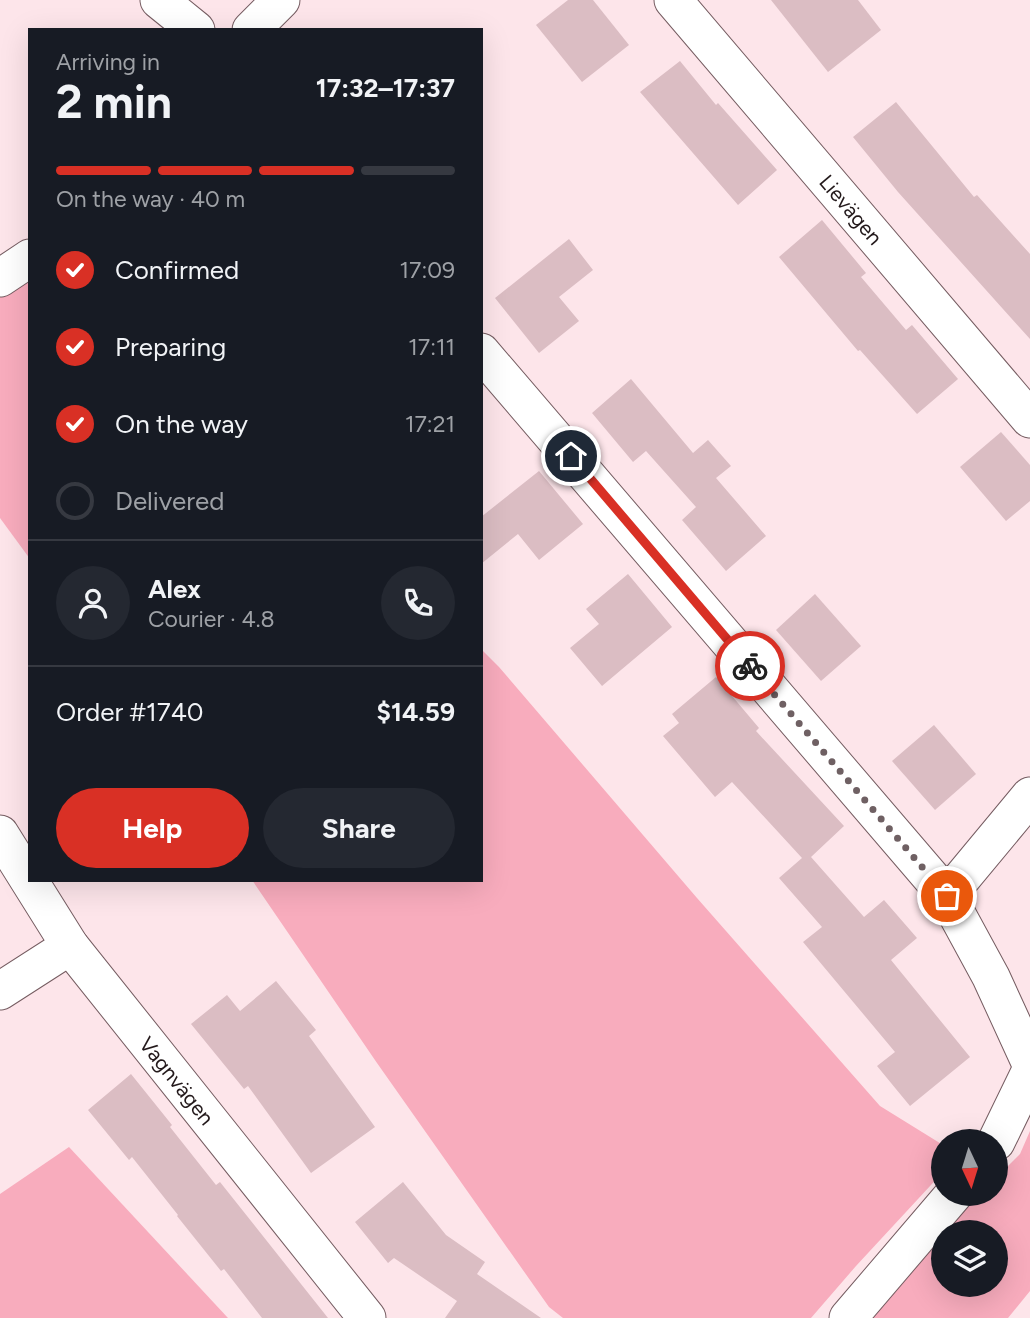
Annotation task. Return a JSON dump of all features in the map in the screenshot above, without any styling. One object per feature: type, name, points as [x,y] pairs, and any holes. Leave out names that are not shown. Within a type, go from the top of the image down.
[{"type":"street","points":[[159,0],[194,28]]},
{"type":"street","points":[[253,28],[281,0]]},
{"type":"street","name":"Lievägen","points":[[673,0],[1030,419]]},
{"type":"street","points":[[0,278],[28,259]]},
{"type":"street","points":[[483,354],[947,896],[991,977],[1030,1062]]},
{"type":"street","points":[[947,896],[1030,796]]},
{"type":"street","name":"Vagnvägen","points":[[0,834],[28,879]]},
{"type":"street","name":"Vagnvägen","points":[[30,882],[70,946],[368,1318]]},
{"type":"street","points":[[0,991],[70,946]]},
{"type":"street","points":[[1002,1129],[1030,1072]]},
{"type":"street","points":[[848,1318],[944,1206]]},
{"type":"shaded area","points":[[28,279],[28,556],[0,518],[0,296]]},
{"type":"shaded area","points":[[483,651],[880,1106],[931,1138],[931,1185],[811,1318],[563,1318],[549,1307],[253,882],[483,882]]},
{"type":"shaded area","points":[[1030,1131],[1030,1291],[1008,1318],[857,1318],[931,1244],[931,1297],[1008,1297],[1008,1220],[955,1220],[969,1206],[1008,1206],[1008,1166],[1020,1154]]},
{"type":"shaded area","points":[[69,1147],[228,1318],[0,1318],[0,1194]]},
{"type":"building","points":[[568,0],[593,0],[629,45],[582,82],[536,25]]},
{"type":"building","points":[[771,0],[858,0],[881,30],[828,72]]},
{"type":"building","points":[[680,61],[716,105],[718,103],[777,170],[738,205],[640,92]]},
{"type":"building","points":[[896,102],[974,197],[977,195],[1030,254],[1030,339],[898,192],[853,137]]},
{"type":"building","points":[[822,220],[866,273],[861,277],[906,330],[912,325],[958,379],[917,414],[860,350],[858,351],[779,257]]},
{"type":"building","points":[[569,239],[593,270],[559,297],[579,321],[539,353],[495,298]]},
{"type":"building","points":[[631,379],[693,453],[708,440],[731,466],[716,478],[766,536],[726,571],[682,520],[696,507],[646,451],[633,462],[592,413]]},
{"type":"building","points":[[1001,432],[1030,465],[1030,501],[1006,521],[960,467]]},
{"type":"building","points":[[539,471],[583,524],[539,560],[518,534],[483,562],[483,515]]},
{"type":"building","points":[[628,574],[672,627],[602,686],[570,648],[599,624],[586,609]]},
{"type":"building","points":[[815,594],[861,646],[821,681],[776,630]]},
{"type":"building","points":[[716,677],[759,728],[756,731],[844,826],[811,857],[864,917],[884,900],[917,938],[891,960],[970,1057],[910,1106],[877,1066],[895,1052],[803,942],[822,927],[779,878],[802,858],[732,782],[715,797],[663,736],[679,723],[672,714]]},
{"type":"building","points":[[934,725],[976,774],[935,810],[892,761]]},
{"type":"building","points":[[276,981],[316,1030],[309,1036],[375,1127],[311,1173],[248,1086],[244,1089],[191,1024],[227,995],[240,1011]]},
{"type":"building","points":[[131,1074],[216,1185],[220,1182],[328,1318],[262,1318],[224,1269],[221,1271],[132,1157],[129,1160],[88,1110]]},
{"type":"building","points":[[403,1182],[446,1235],[485,1262],[477,1274],[541,1318],[445,1318],[457,1301],[394,1258],[388,1263],[355,1222]]},
{"type":"way so far","points":[[750,666],[947,896]]},
{"type":"route","points":[[571,456],[750,666]]}]
